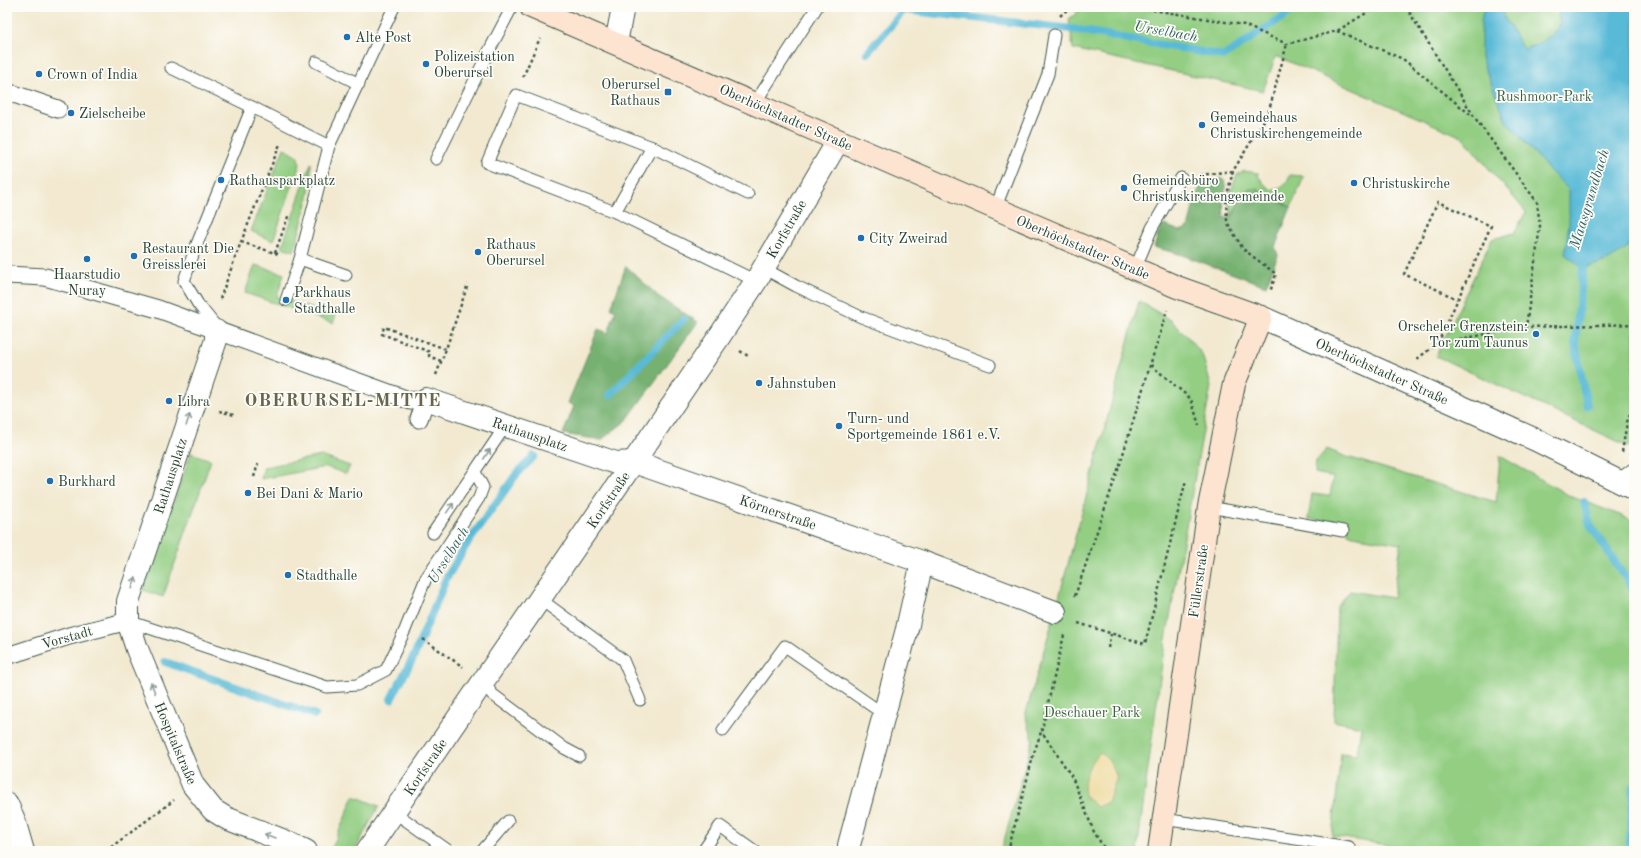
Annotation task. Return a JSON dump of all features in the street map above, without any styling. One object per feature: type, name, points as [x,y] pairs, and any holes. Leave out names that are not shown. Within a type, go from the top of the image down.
[{"type":"main road","name":"Oberhöchstadter Straße","points":[[540,11],[1177,287],[1261,317]]},
{"type":"main road","name":"Füllerstraße","points":[[1158,851],[1209,507],[1234,384],[1261,317]]},
{"type":"street","points":[[616,43],[623,7]]},
{"type":"street","points":[[7,94],[14,94],[58,109]]},
{"type":"street","name":"Korfstraße","points":[[367,851],[719,337],[759,275],[838,140]]},
{"type":"street","name":"Rathausplatz","points":[[7,275],[46,277],[158,309],[411,401],[426,399],[616,463],[634,462]]},
{"type":"street","name":"Oberhöchstadter Straße","points":[[1261,317],[1536,440],[1629,479]]},
{"type":"street","name":"Rathausplatz","points":[[128,621],[128,601],[216,340],[216,331]]},
{"type":"street","points":[[419,419],[426,399]]},
{"type":"street","name":"Körnerstraße","points":[[634,462],[922,562],[1061,615]]},
{"type":"street","points":[[848,848],[885,715],[922,562]]},
{"type":"street","name":"Vorstadt","points":[[7,656],[69,636],[128,621]]},
{"type":"street","name":"Hospitalstraße","points":[[128,621],[137,649],[193,785],[213,810],[226,818],[306,851]]},
{"type":"street","points":[[7,804],[14,820],[23,851]]},
{"type":"lane","points":[[286,300],[300,259],[329,146],[394,7]]},
{"type":"lane","points":[[436,159],[512,7]]},
{"type":"lane","points":[[755,103],[817,7]]},
{"type":"lane","points":[[995,209],[1048,74],[1054,35]]},
{"type":"lane","points":[[316,62],[359,84]]},
{"type":"lane","points":[[171,68],[329,146]]},
{"type":"lane","points":[[748,194],[652,147],[516,95],[486,163],[616,212],[759,275],[796,286],[861,317],[990,365]]},
{"type":"lane","points":[[216,331],[214,324],[198,304],[184,281],[195,249],[252,107]]},
{"type":"lane","points":[[616,212],[652,147]]},
{"type":"lane","points":[[1135,269],[1152,228],[1181,178]]},
{"type":"lane","points":[[300,259],[346,275]]},
{"type":"lane","points":[[433,533],[506,425]]},
{"type":"lane","points":[[128,621],[327,687],[357,685],[386,670],[405,630],[426,578],[479,498],[483,487],[475,472]]},
{"type":"lane","points":[[1209,507],[1343,530]]},
{"type":"lane","points":[[540,599],[623,660],[640,700]]},
{"type":"lane","points":[[723,730],[785,646],[885,715]]},
{"type":"lane","points":[[483,681],[492,694],[564,748],[579,756]]},
{"type":"lane","points":[[394,812],[449,851]]},
{"type":"lane","points":[[1163,819],[1349,847]]},
{"type":"lane","points":[[482,851],[508,821]]},
{"type":"lane","points":[[703,851],[720,826],[755,851]]},
{"type":"path","points":[[1061,14],[1070,7]]},
{"type":"path","points":[[1135,7],[1244,25],[1287,44],[1337,31],[1376,7]]},
{"type":"path","points":[[1406,7],[1475,118],[1537,202],[1540,226],[1526,327]]},
{"type":"path","points":[[516,95],[540,11]]},
{"type":"path","points":[[1337,31],[1403,59],[1475,118]]},
{"type":"path","points":[[1261,317],[1276,274],[1243,249],[1227,222],[1226,199],[1233,170],[1268,114],[1287,44]]},
{"type":"path","points":[[216,331],[220,296],[287,124]]},
{"type":"path","points":[[1181,178],[1233,170]]},
{"type":"path","points":[[1438,343],[1491,226],[1438,202],[1404,274],[1457,299]]},
{"type":"path","points":[[241,242],[275,253],[290,209]]},
{"type":"path","points":[[443,357],[468,284]]},
{"type":"path","points":[[1008,851],[1034,753],[1042,729],[1061,615],[1120,464],[1151,365],[1164,315],[1177,287]]},
{"type":"path","points":[[1395,376],[1438,343],[1526,327],[1634,324]]},
{"type":"path","points":[[441,361],[429,356],[430,352],[382,334],[384,327],[446,349]]},
{"type":"path","points":[[1151,365],[1191,399],[1200,427]]},
{"type":"path","points":[[1629,479],[1627,422],[1634,402]]},
{"type":"path","points":[[254,477],[258,464]]},
{"type":"path","points":[[1061,615],[1111,634],[1145,644],[1186,480]]},
{"type":"path","points":[[1108,648],[1111,634]]},
{"type":"path","points":[[429,642],[483,681]]},
{"type":"path","points":[[1042,729],[1044,735],[1072,777],[1094,832],[1106,851]]},
{"type":"path","points":[[106,851],[193,785]]},
{"type":"green space","name":"Rushmoor-Park","points":[[1053,7],[1634,7],[1634,449],[1436,356],[1492,239],[1514,233],[1526,212],[1462,137],[1276,56],[1263,91],[1073,49],[1069,19],[1079,11]]},
{"type":"green space","points":[[284,148],[297,155],[300,164],[273,241],[251,231]]},
{"type":"green space","points":[[311,163],[308,197],[294,251],[282,247]]},
{"type":"green space","points":[[1244,171],[1258,173],[1258,176],[1266,186],[1272,190],[1283,185],[1290,175],[1303,176],[1303,179],[1291,207],[1256,189],[1244,193],[1232,216],[1228,200],[1236,177]]},
{"type":"green space","points":[[1216,179],[1224,179],[1226,189],[1223,198],[1224,218],[1232,216],[1244,193],[1249,189],[1256,189],[1291,207],[1275,247],[1278,255],[1266,286],[1179,254],[1154,247],[1160,228],[1164,225],[1180,231],[1188,228],[1198,192],[1204,184]]},
{"type":"green space","points":[[255,265],[284,274],[277,297],[336,315],[333,323],[245,293]]},
{"type":"green space","points":[[626,266],[658,296],[698,322],[626,421],[601,440],[563,434],[574,406],[568,403],[598,329],[608,333],[616,310],[611,308]]},
{"type":"green space","name":"Deschauer Park","points":[[1139,301],[1172,321],[1187,336],[1202,354],[1211,386],[1163,656],[1137,851],[1001,851],[1033,739],[1025,716],[1055,612]]},
{"type":"green space","points":[[1327,449],[1344,456],[1496,502],[1500,456],[1570,496],[1620,515],[1634,522],[1634,851],[1404,851],[1404,848],[1332,836],[1341,753],[1357,755],[1361,727],[1334,721],[1337,607],[1350,591],[1393,598],[1401,544],[1358,537],[1348,533],[1349,524],[1308,519],[1312,494],[1330,496],[1333,477],[1315,473],[1316,461]]},
{"type":"green space","points":[[191,453],[211,460],[163,597],[143,590]]},
{"type":"green space","points":[[321,456],[350,466],[346,474],[326,467],[261,479],[264,467]]},
{"type":"green space","points":[[354,796],[379,806],[356,848],[347,851],[334,850],[332,848]]},
{"type":"sand","points":[[1100,752],[1110,762],[1117,777],[1108,802],[1097,807],[1085,796],[1084,783],[1089,767]]},
{"type":"water","points":[[1484,7],[1505,7],[1503,15],[1523,49],[1536,45],[1552,35],[1560,24],[1557,7],[1634,7],[1634,241],[1611,259],[1583,268],[1565,254],[1569,223],[1569,190],[1549,170],[1506,121],[1481,58],[1481,21]]},
{"type":"waterway","name":"Urselbach","points":[[867,53],[904,10],[1072,29],[1224,56],[1298,7]]},
{"type":"waterway","name":"Maasgrundbach","points":[[1585,259],[1575,343],[1587,405]]},
{"type":"waterway","name":"Urselbach","points":[[610,395],[684,319]]},
{"type":"waterway","name":"Urselbach","points":[[391,699],[414,656],[446,579],[465,547],[515,476],[534,456]]},
{"type":"waterway","name":"Maasgrundbach","points":[[1584,502],[1590,525],[1634,590]]},
{"type":"waterway","name":"Urselbach","points":[[165,662],[315,715]]},
{"type":"waterway","name":"Maasgrundbach","points":[[1629,851],[1634,787]]},
{"type":"place","name":"Alte Post","points":[[347,37]]},
{"type":"place","name":"Polizeistation Oberursel","points":[[426,64]]},
{"type":"place","name":"Crown of India","points":[[39,74]]},
{"type":"place","name":"Oberursel Rathaus","points":[[668,92]]},
{"type":"place","name":"Zielscheibe","points":[[71,113]]},
{"type":"place","name":"Gemeindehaus Christuskirchengemeinde","points":[[1202,125]]},
{"type":"place","name":"Rathausparkplatz","points":[[221,180]]},
{"type":"place","name":"Christuskirche","points":[[1354,183]]},
{"type":"place","name":"Gemeindebüro Christuskirchengemeinde","points":[[1124,188]]},
{"type":"place","name":"City Zweirad","points":[[861,238]]},
{"type":"place","name":"Rathaus Oberursel","points":[[478,252]]},
{"type":"place","name":"Restaurant Die Greisslerei","points":[[134,256]]},
{"type":"place","name":"Haarstudio Nuray","points":[[87,259]]},
{"type":"place","name":"Parkhaus Stadthalle","points":[[286,300]]},
{"type":"place","name":"Orscheler Grenzstein: Tor zum Taunus","points":[[1536,334]]},
{"type":"place","name":"Jahnstuben","points":[[759,383]]},
{"type":"place","name":"Libra","points":[[169,401]]},
{"type":"place","name":"Turn- und Sportgemeinde 1861 e.V.","points":[[839,426]]},
{"type":"place","name":"Burkhard","points":[[50,481]]},
{"type":"place","name":"Bei Dani & Mario","points":[[248,493]]},
{"type":"place","name":"Stadthalle","points":[[288,575]]},
{"type":"district","name":"OBERURSEL-MITTE","points":[[343,400]]}]
